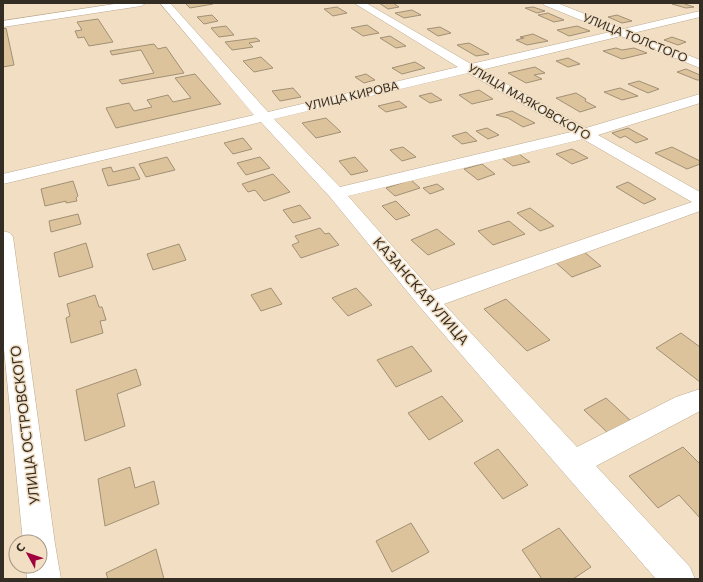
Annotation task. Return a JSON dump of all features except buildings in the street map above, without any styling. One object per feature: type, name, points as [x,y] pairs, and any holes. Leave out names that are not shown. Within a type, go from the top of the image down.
[{"type":"street","points":[[3,24],[141,3]]},
{"type":"street","name":"КАЗАНСКАЯ УЛИЦА","points":[[165,3],[264,117],[336,193],[428,301],[678,579]]},
{"type":"street","name":"УЛИЦА МАЯКОВСКОГО","points":[[359,3],[470,69],[700,199]]},
{"type":"street","name":"УЛИЦА ТОЛСТОГО","points":[[548,3],[700,64]]},
{"type":"street","name":"УЛИЦА КИРОВА","points":[[3,178],[700,14]]},
{"type":"street","points":[[336,193],[584,134],[700,98]]},
{"type":"street","points":[[428,301],[700,206]]},
{"type":"street","name":"УЛИЦА ОСТРОВСКОГО","points":[[3,237],[38,534]]},
{"type":"street","points":[[574,463],[685,405],[700,400]]}]
